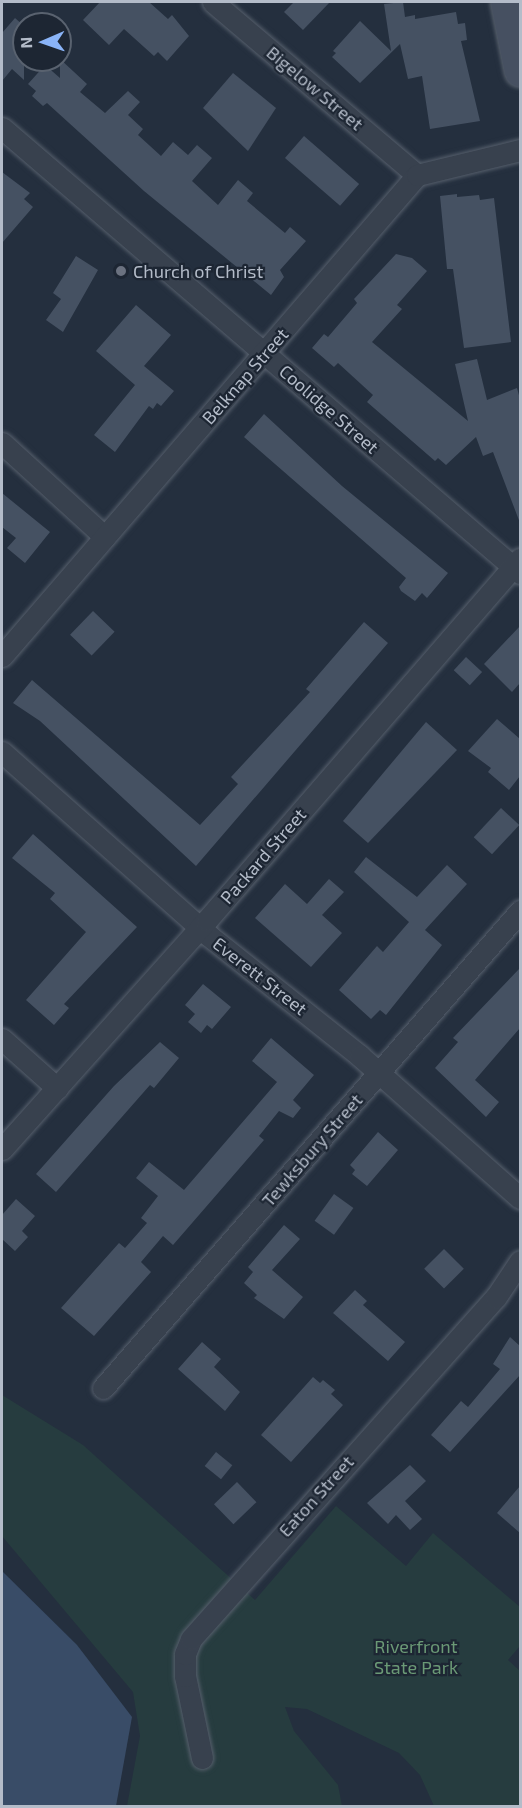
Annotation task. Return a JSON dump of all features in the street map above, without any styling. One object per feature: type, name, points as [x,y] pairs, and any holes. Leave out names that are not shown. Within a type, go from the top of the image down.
[{"type":"main road","points":[[506,2],[520,72]]},
{"type":"street","name":"Bigelow Street","points":[[213,2],[417,175]]},
{"type":"street","name":"Coolidge Street","points":[[2,128],[264,353],[518,566]]},
{"type":"street","points":[[417,175],[520,150]]},
{"type":"street","name":"Belknap Street","points":[[2,656],[417,175]]},
{"type":"street","points":[[2,443],[105,537]]},
{"type":"street","name":"Packard Street","points":[[2,1149],[518,566]]},
{"type":"street","name":"Everett Street","points":[[2,752],[200,928],[380,1073],[520,1198]]},
{"type":"street","name":"Tewksbury Street","points":[[103,1389],[520,911]]},
{"type":"street","points":[[2,1039],[57,1088]]},
{"type":"street","name":"Eaton Street","points":[[202,1758],[184,1676],[185,1654],[191,1639],[496,1297],[520,1261]]},
{"type":"green space","name":"Riverfront State Park","points":[[2,1395],[83,1445],[255,1600],[336,1506],[406,1566],[433,1533],[520,1607],[520,1646],[508,1660],[520,1671],[520,1806],[434,1806],[420,1775],[399,1753],[307,1709],[285,1707],[294,1731],[338,1785],[342,1806],[127,1806],[140,1736],[133,1692],[2,1536]]},
{"type":"water","points":[[2,1571],[77,1645],[132,1717],[116,1806],[2,1806]]},
{"type":"building","points":[[100,2],[149,2],[168,19],[172,15],[189,36],[167,61],[158,52],[154,56],[124,29],[109,45],[83,20]]},
{"type":"building","points":[[294,2],[330,2],[303,30],[284,12]]},
{"type":"building","points":[[403,2],[405,17],[415,15],[415,19],[456,12],[458,24],[465,23],[467,40],[461,41],[480,121],[430,129],[422,76],[408,79],[400,44],[360,83],[332,57],[336,53],[333,51],[360,21],[391,51],[384,4]]},
{"type":"building","points":[[12,21],[12,69],[2,81],[2,33]]},
{"type":"building","points":[[72,70],[87,84],[80,92],[105,113],[128,91],[140,102],[128,115],[143,129],[138,135],[161,156],[173,142],[188,155],[197,145],[212,158],[192,181],[218,205],[238,180],[253,193],[247,201],[285,233],[290,227],[306,241],[280,270],[284,277],[271,295],[144,191],[47,103],[43,106],[32,96],[36,91],[28,84],[39,72],[53,72],[60,78],[60,72],[72,72]]},
{"type":"building","points":[[15,72],[24,72],[24,80]]},
{"type":"building","points":[[233,73],[276,108],[248,151],[203,108]]},
{"type":"building","points":[[304,136],[359,184],[340,206],[285,158]]},
{"type":"building","points":[[2,172],[30,193],[24,199],[33,207],[2,243]]},
{"type":"building","points":[[457,194],[457,197],[479,195],[480,200],[494,198],[511,342],[464,348],[453,269],[447,269],[440,196]]},
{"type":"building","points":[[396,254],[412,258],[427,271],[397,305],[402,309],[372,342],[468,421],[455,364],[477,359],[487,400],[517,388],[520,399],[520,523],[493,452],[483,456],[476,437],[446,465],[438,458],[435,461],[367,402],[373,395],[338,363],[334,367],[312,348],[324,334],[328,337],[357,303],[354,299]]},
{"type":"building","points":[[76,256],[98,270],[63,332],[46,320],[61,299],[53,293]]},
{"type":"building","points":[[136,305],[171,335],[144,366],[174,391],[161,406],[157,403],[153,409],[149,406],[115,452],[94,435],[135,385],[96,351]]},
{"type":"building","points":[[264,414],[342,486],[448,573],[427,598],[422,593],[415,601],[401,591],[399,587],[406,578],[244,437]]},
{"type":"building","points":[[2,493],[50,532],[25,563],[7,548],[16,538],[2,527]]},
{"type":"building","points":[[93,611],[115,632],[92,656],[70,635]]},
{"type":"building","points":[[364,622],[388,643],[196,866],[40,721],[13,703],[32,680],[200,825],[238,784],[231,777],[310,692],[306,689]]},
{"type":"building","points":[[520,626],[520,683],[512,692],[484,664]]},
{"type":"building","points":[[466,657],[482,672],[470,685],[454,670]]},
{"type":"building","points":[[497,719],[520,739],[520,776],[509,790],[488,772],[491,768],[468,751]]},
{"type":"building","points":[[426,722],[457,750],[368,843],[343,821]]},
{"type":"building","points":[[501,808],[519,825],[492,854],[474,837]]},
{"type":"building","points":[[33,834],[137,927],[64,1004],[69,1008],[54,1025],[26,1000],[86,932],[50,899],[55,893],[12,858]]},
{"type":"building","points":[[366,857],[417,897],[447,865],[467,884],[425,930],[442,945],[386,1015],[380,1010],[371,1019],[339,990],[377,946],[383,952],[409,922],[354,872]]},
{"type":"building","points":[[329,879],[344,892],[322,915],[342,933],[311,967],[255,918],[285,884],[307,904]]},
{"type":"building","points":[[520,968],[520,1028],[475,1080],[499,1102],[486,1117],[435,1068],[458,1042],[453,1038]]},
{"type":"building","points":[[203,984],[231,1007],[212,1029],[207,1025],[201,1033],[188,1022],[195,1014],[185,1005]]},
{"type":"building","points":[[271,1038],[314,1075],[293,1100],[301,1108],[293,1118],[279,1111],[259,1136],[264,1140],[173,1245],[163,1236],[141,1262],[151,1272],[94,1336],[61,1308],[119,1243],[125,1248],[147,1223],[141,1218],[158,1196],[136,1178],[149,1162],[184,1190],[277,1082],[252,1061]]},
{"type":"building","points":[[160,1042],[179,1058],[154,1088],[150,1085],[56,1192],[36,1174],[114,1086]]},
{"type":"building","points":[[378,1132],[398,1150],[367,1186],[352,1174],[355,1170],[350,1165]]},
{"type":"building","points":[[334,1194],[353,1208],[334,1235],[315,1221]]},
{"type":"building","points":[[16,1199],[35,1216],[22,1231],[28,1237],[15,1251],[2,1239],[2,1215]]},
{"type":"building","points":[[284,1225],[300,1239],[272,1270],[303,1297],[284,1319],[254,1298],[257,1295],[244,1283],[253,1272],[248,1267]]},
{"type":"building","points":[[444,1249],[464,1269],[444,1289],[424,1269]]},
{"type":"building","points":[[355,1290],[367,1301],[363,1305],[405,1342],[388,1361],[333,1313]]},
{"type":"building","points":[[510,1337],[520,1346],[520,1375],[450,1452],[431,1435],[461,1401],[468,1407],[500,1369],[493,1364]]},
{"type":"building","points":[[202,1342],[221,1359],[214,1367],[240,1392],[225,1411],[178,1369]]},
{"type":"building","points":[[313,1377],[320,1383],[323,1380],[335,1390],[331,1394],[343,1405],[291,1462],[261,1435]]},
{"type":"building","points":[[216,1452],[232,1465],[221,1479],[205,1466]]},
{"type":"building","points":[[410,1465],[426,1481],[405,1501],[422,1519],[410,1530],[396,1515],[388,1524],[367,1503]]},
{"type":"building","points":[[237,1482],[256,1502],[233,1524],[214,1504]]},
{"type":"building","points":[[520,1486],[520,1533],[497,1513]]},
{"type":"place","name":"Church of Christ","points":[[121,271]]}]
